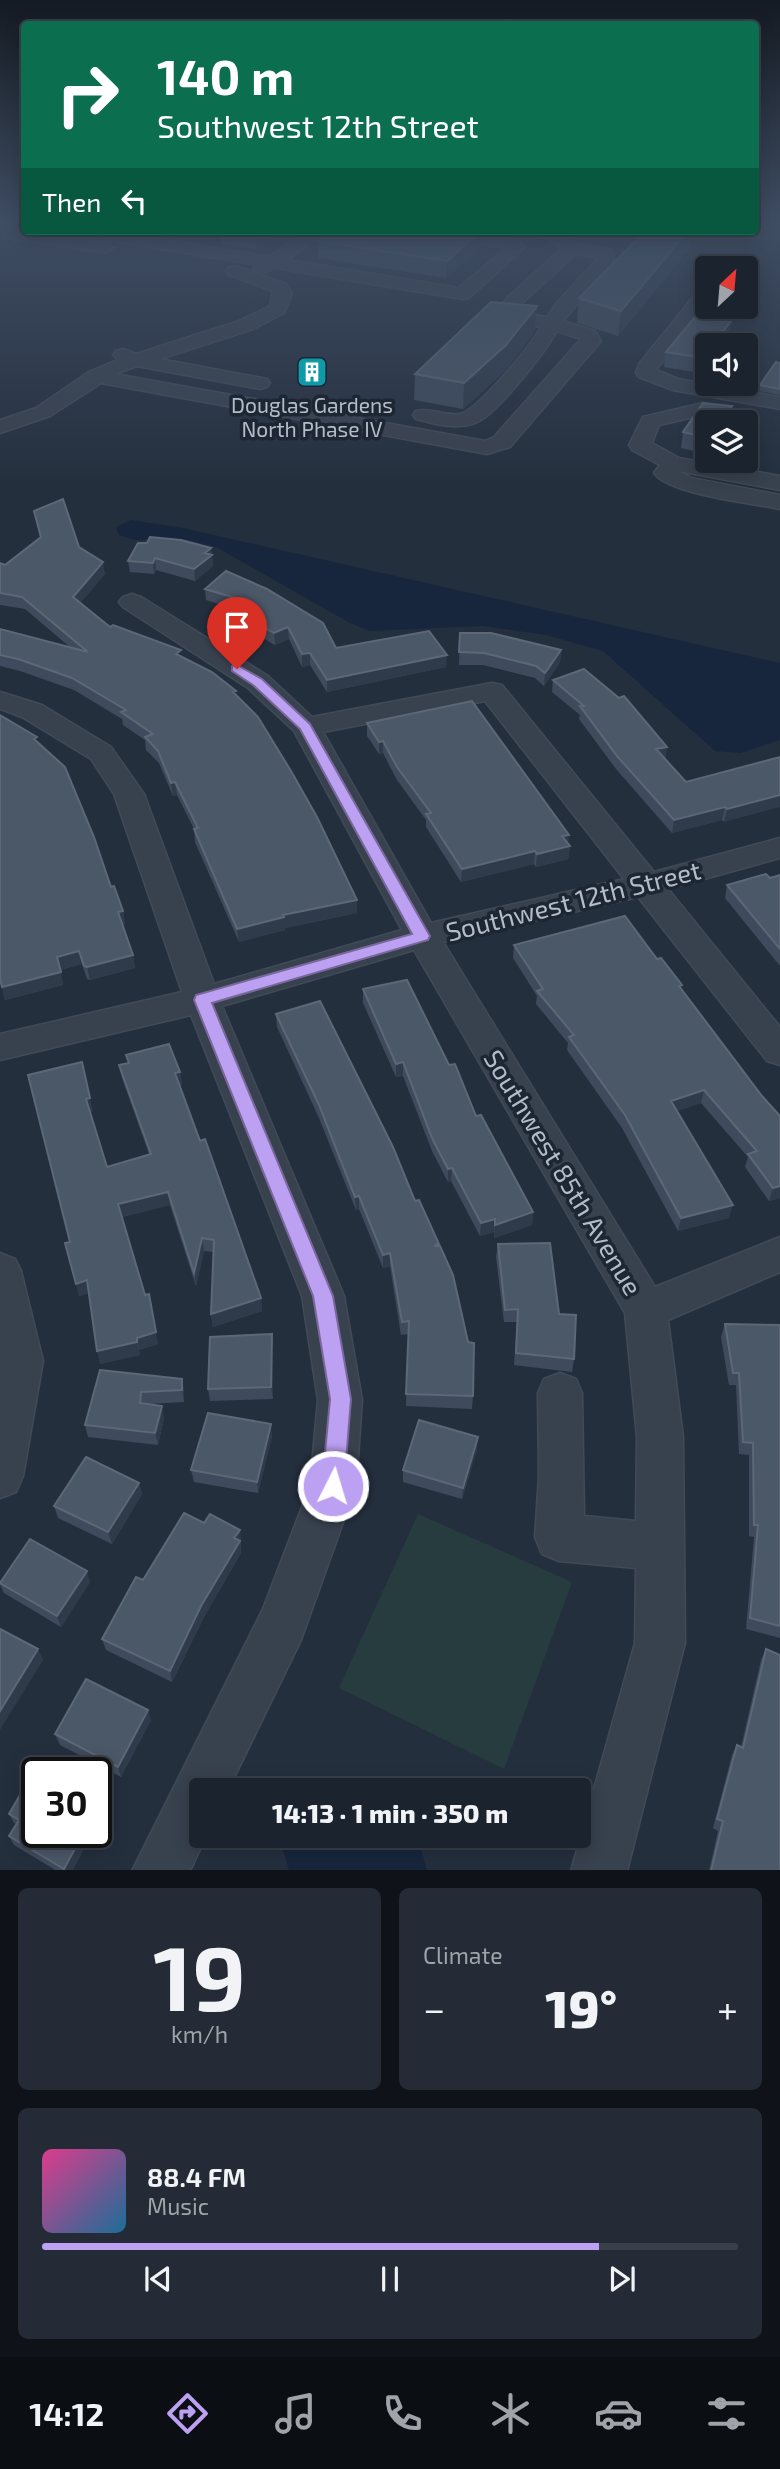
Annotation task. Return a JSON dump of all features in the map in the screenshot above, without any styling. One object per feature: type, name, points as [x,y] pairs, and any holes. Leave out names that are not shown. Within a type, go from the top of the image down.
[{"type":"street","points":[[10,419],[84,371],[246,325],[275,312],[275,308]]},
{"type":"street","points":[[96,376],[487,449],[502,442],[592,341],[588,335],[557,317],[531,308]]},
{"type":"street","points":[[407,412],[460,422],[471,419],[538,348],[564,308]]},
{"type":"street","points":[[693,308],[646,368],[646,373],[673,384],[780,403]]},
{"type":"street","points":[[486,313],[557,317]]},
{"type":"street","points":[[10,419],[43,412],[128,357],[282,388]]},
{"type":"street","points":[[695,412],[650,421],[640,445],[673,463],[695,464]]},
{"type":"street","points":[[445,441],[460,422]]},
{"type":"street","points":[[673,463],[665,472],[685,483],[780,502]]},
{"type":"street","points":[[745,473],[780,483]]},
{"type":"street","name":"Southwest 85th Avenue","points":[[132,602],[258,682],[306,727],[422,936],[646,1310],[660,1437],[660,1643],[599,1870]]},
{"type":"street","points":[[306,727],[492,691],[780,1052]]},
{"type":"street","points":[[0,700],[32,711],[102,752],[129,794],[202,1000],[323,1296],[340,1399],[333,1486],[283,1622],[160,1870]]},
{"type":"street","name":"Southwest 12th Street","points":[[0,1047],[202,1000],[422,936],[647,884],[780,848]]},
{"type":"street","points":[[646,1310],[780,1254]]},
{"type":"street","points":[[0,1271],[21,1361],[0,1476]]},
{"type":"street","points":[[560,1393],[562,1477],[559,1537],[660,1547]]},
{"type":"green space","points":[[418,1514],[572,1582],[504,1769],[339,1688]]},
{"type":"water","points":[[131,520],[183,528],[780,663],[780,740],[741,753],[715,751],[603,651],[546,635],[483,626],[370,631],[350,623],[216,547],[187,540],[135,540],[119,535],[116,527]]},
{"type":"water","points":[[282,1848],[421,1848],[427,1870],[289,1870]]},
{"type":"building","points":[[484,308],[535,308],[506,345],[464,383],[415,374]]},
{"type":"building","points":[[695,317],[695,319],[732,319],[722,333],[695,333],[695,357],[666,352]]},
{"type":"building","points":[[776,362],[780,363],[780,389],[760,385]]},
{"type":"building","points":[[703,403],[732,406],[730,410],[698,410]]},
{"type":"building","points":[[695,415],[695,435],[683,432]]},
{"type":"building","points":[[63,499],[79,547],[103,562],[73,597],[110,627],[113,625],[181,650],[176,654],[212,672],[236,691],[233,692],[258,717],[291,771],[317,817],[357,900],[283,915],[284,917],[237,929],[194,829],[198,828],[175,782],[171,783],[158,751],[145,737],[153,734],[121,712],[126,710],[72,678],[0,655],[0,629],[88,652],[22,597],[0,593],[0,563],[5,565],[41,537],[34,511]]},
{"type":"building","points":[[150,537],[181,540],[211,548],[205,553],[212,555],[194,569],[155,558],[153,563],[128,561],[138,543],[147,543]]},
{"type":"building","points":[[226,571],[267,589],[323,623],[336,648],[429,631],[447,655],[327,680],[310,653],[302,654],[288,627],[274,633],[221,603],[232,597],[205,589]]},
{"type":"building","points":[[460,633],[491,633],[561,650],[545,673],[536,666],[484,653],[459,652]]},
{"type":"building","points":[[584,669],[619,698],[624,696],[667,747],[656,749],[686,782],[780,757],[780,795],[674,820],[617,756],[580,706],[584,706],[553,680]]},
{"type":"building","points":[[472,701],[569,835],[562,836],[570,846],[537,854],[535,851],[462,869],[426,814],[431,813],[397,767],[383,741],[379,742],[367,723]]},
{"type":"building","points":[[0,715],[37,737],[34,739],[65,767],[111,887],[114,886],[123,911],[118,912],[133,955],[87,967],[84,966],[79,951],[57,957],[61,972],[2,987]]},
{"type":"building","points":[[766,874],[770,878],[780,875],[780,949],[727,885]]},
{"type":"building","points":[[625,916],[657,959],[661,958],[682,985],[679,986],[780,1116],[780,1186],[773,1188],[748,1154],[757,1151],[704,1090],[671,1101],[733,1205],[681,1218],[625,1115],[569,1037],[574,1035],[537,991],[543,989],[514,945]]},
{"type":"building","points":[[407,980],[449,1065],[455,1064],[476,1116],[481,1115],[533,1212],[495,1225],[495,1219],[481,1223],[452,1168],[448,1169],[432,1138],[403,1062],[396,1064],[363,989]]},
{"type":"building","points":[[320,1001],[393,1147],[415,1201],[419,1200],[439,1244],[434,1246],[440,1246],[453,1275],[468,1342],[474,1343],[473,1396],[406,1394],[409,1321],[402,1322],[390,1253],[383,1255],[359,1196],[355,1197],[319,1105],[276,1014]]},
{"type":"building","points":[[169,1044],[180,1072],[175,1073],[200,1141],[205,1139],[261,1298],[211,1314],[214,1240],[202,1238],[194,1273],[168,1192],[118,1204],[145,1295],[149,1294],[156,1332],[137,1338],[137,1342],[97,1351],[87,1280],[76,1284],[65,1243],[70,1242],[28,1075],[82,1062],[90,1098],[86,1099],[107,1167],[151,1154],[119,1065],[129,1063],[126,1055]]},
{"type":"building","points":[[550,1243],[559,1314],[576,1315],[574,1359],[516,1353],[518,1309],[505,1310],[498,1244]]},
{"type":"building","points":[[725,1324],[780,1325],[780,1626],[750,1618],[758,1525],[754,1525],[753,1443],[743,1442],[739,1373],[733,1373]]},
{"type":"building","points":[[272,1334],[271,1387],[208,1389],[210,1337]]},
{"type":"building","points":[[100,1370],[182,1379],[182,1390],[141,1392],[140,1403],[162,1406],[155,1433],[85,1425]]},
{"type":"building","points":[[208,1413],[271,1424],[257,1482],[191,1470]]},
{"type":"building","points":[[419,1420],[478,1437],[463,1488],[403,1470]]},
{"type":"building","points":[[86,1457],[139,1483],[108,1532],[54,1506]]},
{"type":"building","points":[[184,1513],[204,1523],[210,1514],[240,1530],[234,1538],[240,1541],[201,1606],[170,1671],[102,1639],[136,1577],[143,1580]]},
{"type":"building","points":[[30,1539],[87,1571],[57,1616],[0,1583]]},
{"type":"building","points":[[0,1629],[38,1649],[0,1711]]},
{"type":"building","points":[[766,1649],[780,1655],[780,1870],[711,1870],[723,1821],[717,1819],[737,1745],[743,1748]]},
{"type":"building","points":[[86,1679],[148,1710],[118,1767],[112,1764],[112,1757],[99,1757],[55,1734]]},
{"type":"building","points":[[21,1793],[21,1843],[9,1836],[19,1820],[9,1814]]},
{"type":"building","points":[[29,1848],[75,1848],[64,1869]]},
{"type":"place","name":"Douglas Gardens North Phase IV","points":[[312,372]]},
{"type":"route","points":[[237,669],[258,682],[306,727],[422,936],[202,1000],[323,1296],[340,1399],[333,1486]]}]
